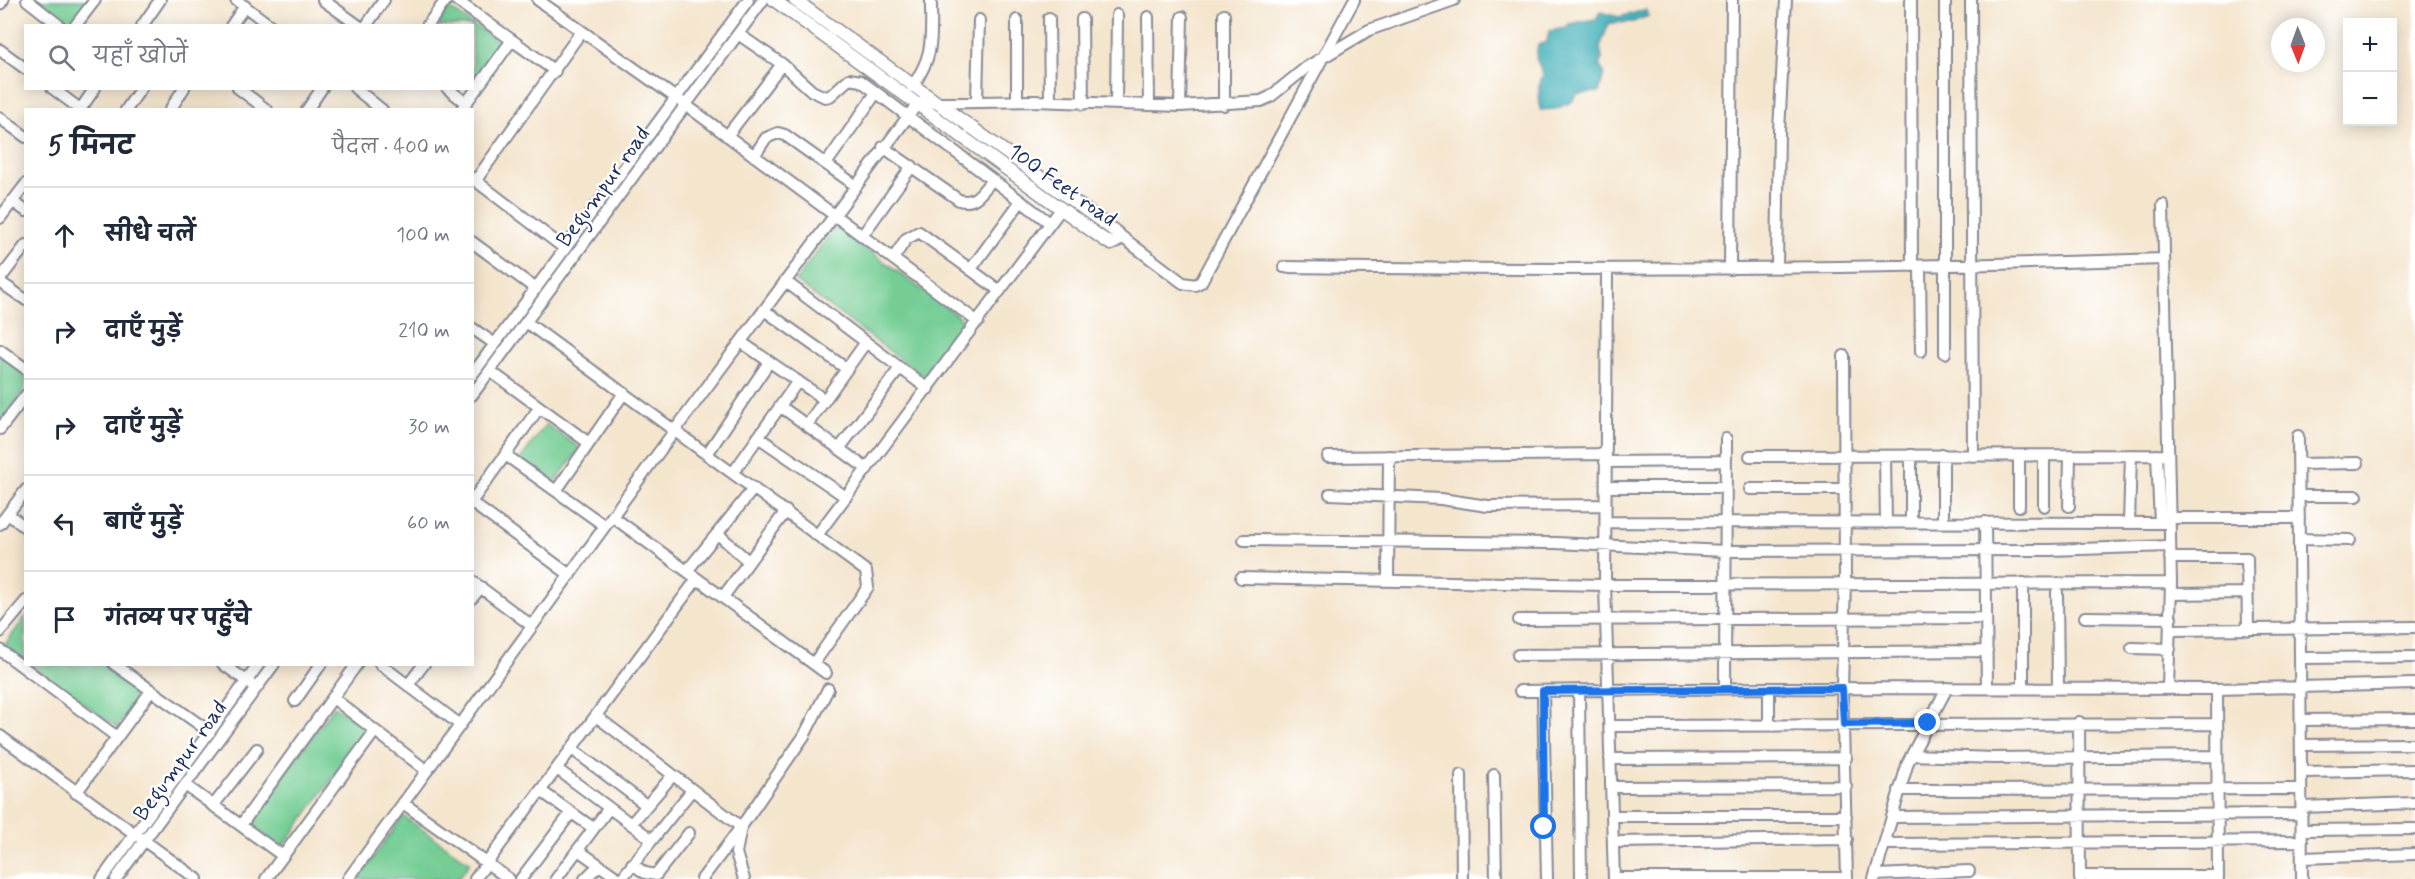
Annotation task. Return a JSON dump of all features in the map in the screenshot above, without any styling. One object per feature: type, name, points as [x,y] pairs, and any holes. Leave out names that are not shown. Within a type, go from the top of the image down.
[{"type":"street","points":[[27,0],[57,24]]},
{"type":"street","points":[[77,24],[95,0]]},
{"type":"street","points":[[146,24],[160,0]]},
{"type":"street","points":[[323,0],[356,24]]},
{"type":"street","points":[[367,24],[384,0]]},
{"type":"street","points":[[429,24],[446,0]]},
{"type":"street","points":[[456,0],[555,71]]},
{"type":"street","points":[[538,0],[686,105],[978,322]]},
{"type":"street","name":"Begumpur road","points":[[474,372],[748,0]]},
{"type":"street","name":"Begumpur road","points":[[474,392],[763,0]]},
{"type":"street","name":"100 Feet road","points":[[774,0],[918,103],[1060,209],[1111,244],[1117,241],[1118,234],[912,87],[795,0]]},
{"type":"street","points":[[912,87],[925,69],[930,49],[931,0]]},
{"type":"street","points":[[1118,234],[1183,283],[1196,285],[1201,282],[1354,0]]},
{"type":"street","points":[[348,879],[459,724],[883,147],[918,103],[1050,101],[1180,106],[1261,101],[1270,97],[1325,56],[1369,30],[1454,0]]},
{"type":"street","points":[[1730,269],[1732,0]]},
{"type":"street","points":[[1777,267],[1779,131],[1786,0]]},
{"type":"street","points":[[1911,0],[1916,266],[1921,351]]},
{"type":"street","points":[[1945,0],[1945,353]]},
{"type":"street","points":[[1971,0],[1973,456]]},
{"type":"street","points":[[232,24],[241,3],[268,24]]},
{"type":"street","points":[[1116,104],[1117,15]]},
{"type":"street","points":[[1224,15],[1224,105]]},
{"type":"street","points":[[1148,17],[1149,105]]},
{"type":"street","points":[[1180,106],[1182,17]]},
{"type":"street","points":[[1049,18],[1050,101]]},
{"type":"street","points":[[1082,19],[1083,104]]},
{"type":"street","points":[[977,101],[979,20]]},
{"type":"street","points":[[1017,20],[1017,101]]},
{"type":"street","points":[[564,248],[474,179],[555,71],[581,32]]},
{"type":"street","points":[[738,34],[782,64],[812,91],[825,97],[835,93],[849,80],[854,79],[1050,223]]},
{"type":"street","points":[[449,90],[464,106],[512,39]]},
{"type":"street","points":[[0,50],[24,68]]},
{"type":"street","points":[[727,136],[782,64]]},
{"type":"street","points":[[55,90],[79,108]]},
{"type":"street","points":[[81,108],[94,90]]},
{"type":"street","points":[[127,108],[140,90]]},
{"type":"street","points":[[171,108],[179,90]]},
{"type":"street","points":[[241,90],[264,108]]},
{"type":"street","points":[[308,108],[321,90]]},
{"type":"street","points":[[357,90],[380,108]]},
{"type":"street","points":[[826,164],[876,93]]},
{"type":"street","points":[[1,122],[24,136]]},
{"type":"street","points":[[754,156],[766,138],[778,133],[785,135],[855,185]]},
{"type":"street","points":[[883,147],[959,200],[969,202],[974,200],[992,180]]},
{"type":"street","points":[[862,236],[912,166]]},
{"type":"street","points":[[0,218],[24,186]]},
{"type":"street","points":[[12,201],[24,210]]},
{"type":"street","points":[[971,269],[1021,201]]},
{"type":"street","points":[[2163,206],[2163,455],[2171,588],[2168,688]]},
{"type":"street","points":[[818,534],[1060,209]]},
{"type":"street","points":[[893,259],[906,239],[919,232],[1000,291]]},
{"type":"street","points":[[474,243],[536,288]]},
{"type":"street","points":[[24,248],[0,280],[24,298]]},
{"type":"street","points":[[1284,267],[1730,269],[1971,266],[2163,260]]},
{"type":"street","points":[[552,266],[562,274]]},
{"type":"street","points":[[1607,269],[1605,585],[1610,689],[1614,878],[1847,878],[1846,758],[1842,688],[1845,582],[1844,356]]},
{"type":"street","points":[[785,281],[928,389]]},
{"type":"street","points":[[764,310],[847,369]]},
{"type":"street","points":[[526,322],[866,570],[868,587],[814,663]]},
{"type":"street","points":[[474,329],[495,344]]},
{"type":"street","points":[[741,342],[825,400]]},
{"type":"street","points":[[807,425],[866,342]]},
{"type":"street","points":[[0,350],[24,368]]},
{"type":"street","points":[[707,454],[769,362]]},
{"type":"street","points":[[839,449],[900,368]]},
{"type":"street","points":[[490,371],[589,443]]},
{"type":"street","points":[[733,472],[798,381]]},
{"type":"street","points":[[556,491],[624,393]]},
{"type":"street","points":[[0,429],[24,398]]},
{"type":"street","points":[[780,406],[867,469]]},
{"type":"street","points":[[474,499],[539,408]]},
{"type":"street","points":[[2298,436],[2302,879]]},
{"type":"street","points":[[758,438],[846,497]]},
{"type":"street","points":[[1725,688],[1726,440]]},
{"type":"street","points":[[1911,455],[1911,523]]},
{"type":"street","points":[[1942,522],[1943,455]]},
{"type":"street","points":[[2129,523],[2131,455]]},
{"type":"street","points":[[1750,456],[2163,455]]},
{"type":"street","points":[[507,456],[605,526]]},
{"type":"street","points":[[1388,581],[1389,456]]},
{"type":"street","points":[[1885,456],[1886,523]]},
{"type":"street","points":[[2019,456],[2019,506]]},
{"type":"street","points":[[2044,456],[2044,506]]},
{"type":"street","points":[[2069,506],[2070,456]]},
{"type":"street","points":[[1328,457],[1726,461]]},
{"type":"street","points":[[2299,464],[2358,463]]},
{"type":"street","points":[[1606,487],[1726,487]]},
{"type":"street","points":[[687,571],[754,488]]},
{"type":"street","points":[[1750,489],[1845,489]]},
{"type":"street","points":[[0,524],[24,493]]},
{"type":"street","points":[[1330,494],[1389,495],[1488,506],[1606,505]]},
{"type":"street","points":[[2299,496],[2357,496]]},
{"type":"street","points":[[474,503],[570,575]]},
{"type":"street","points":[[723,597],[786,511]]},
{"type":"street","points":[[8,514],[24,526]]},
{"type":"street","points":[[613,517],[826,673]]},
{"type":"street","points":[[1607,522],[2129,523],[2299,518]]},
{"type":"street","points":[[1985,522],[1987,688]]},
{"type":"street","points":[[718,534],[749,562]]},
{"type":"street","points":[[2299,539],[2350,540]]},
{"type":"street","points":[[1244,540],[1555,543],[1725,551],[2059,550],[2170,546]]},
{"type":"street","points":[[2170,558],[2246,558],[2248,630]]},
{"type":"street","points":[[1241,578],[1605,585],[1845,582],[2023,583],[2248,593]]},
{"type":"street","points":[[476,879],[698,579]]},
{"type":"street","points":[[2023,583],[2023,688]]},
{"type":"street","points":[[477,584],[532,626]]},
{"type":"street","points":[[2057,592],[2058,688]]},
{"type":"street","points":[[0,632],[24,603]]},
{"type":"street","points":[[2085,617],[2171,618]]},
{"type":"street","points":[[1519,620],[1986,618]]},
{"type":"street","points":[[2171,630],[2415,627]]},
{"type":"street","points":[[2132,648],[2170,649]]},
{"type":"street","points":[[0,650],[117,737]]},
{"type":"street","points":[[1518,655],[1608,652],[1987,651]]},
{"type":"street","points":[[2300,658],[2415,657]]},
{"type":"street","points":[[117,666],[210,732]]},
{"type":"street","points":[[226,666],[257,688]]},
{"type":"street","name":"Begumpur road","points":[[116,879],[140,837],[210,732],[258,666]]},
{"type":"street","name":"Begumpur road","points":[[102,879],[185,785],[273,666]]},
{"type":"street","points":[[295,701],[320,666]]},
{"type":"street","points":[[241,825],[356,666]]},
{"type":"street","points":[[383,666],[459,724]]},
{"type":"street","points":[[408,685],[422,666]]},
{"type":"street","points":[[1520,691],[1725,688],[2217,689],[2415,684]]},
{"type":"street","points":[[1769,688],[1769,725]]},
{"type":"street","points":[[1947,688],[1912,755],[1899,790],[1875,877],[1969,871]]},
{"type":"street","points":[[702,879],[804,736],[828,689]]},
{"type":"street","points":[[2079,722],[2080,878],[2218,878],[2217,689]]},
{"type":"street","points":[[1579,690],[1581,879]]},
{"type":"street","points":[[76,793],[151,691]]},
{"type":"street","points":[[1543,691],[1547,879]]},
{"type":"street","points":[[333,699],[427,771]]},
{"type":"street","points":[[596,716],[741,827]]},
{"type":"street","points":[[2301,720],[2415,718]]},
{"type":"street","points":[[1610,726],[2079,722],[2217,724]]},
{"type":"street","points":[[266,879],[375,731]]},
{"type":"street","points":[[0,736],[197,879]]},
{"type":"street","points":[[2301,745],[2415,744]]},
{"type":"street","points":[[213,806],[256,749]]},
{"type":"street","points":[[572,749],[646,806]]},
{"type":"street","points":[[1912,755],[2079,758],[2217,756]]},
{"type":"street","points":[[1610,759],[1846,758]]},
{"type":"street","points":[[557,768],[651,839]]},
{"type":"street","points":[[2301,772],[2415,770]]},
{"type":"street","points":[[631,824],[673,775]]},
{"type":"street","points":[[1461,775],[1462,879]]},
{"type":"street","points":[[1494,775],[1496,879]]},
{"type":"street","points":[[185,785],[283,856]]},
{"type":"street","points":[[1611,787],[1845,786]]},
{"type":"street","points":[[1899,790],[2301,789]]},
{"type":"street","points":[[578,850],[620,879],[692,790]]},
{"type":"street","points":[[541,791],[593,828]]},
{"type":"street","points":[[403,803],[509,879]]},
{"type":"street","points":[[1892,817],[2218,814],[2415,803]]},
{"type":"street","points":[[556,879],[609,807]]},
{"type":"street","points":[[521,879],[572,813]]},
{"type":"street","points":[[1613,816],[1846,816]]},
{"type":"street","points":[[741,827],[736,853],[744,879]]},
{"type":"street","points":[[1885,844],[2218,842],[2415,829]]},
{"type":"street","points":[[633,864],[645,873],[656,875],[688,833]]},
{"type":"street","points":[[1614,842],[1846,839]]},
{"type":"street","points":[[2302,858],[2415,854]]},
{"type":"street","points":[[585,879],[599,865]]},
{"type":"green space","points":[[35,0],[88,0],[70,24]]},
{"type":"green space","points":[[449,8],[473,24],[438,24]]},
{"type":"green space","points":[[474,25],[502,44],[474,85]]},
{"type":"green space","points":[[836,226],[967,323],[926,378],[795,281]]},
{"type":"green space","points":[[0,354],[24,371],[24,389],[0,424]]},
{"type":"green space","points":[[546,424],[580,448],[554,484],[520,460]]},
{"type":"green space","points":[[24,618],[24,660],[4,646]]},
{"type":"green space","points":[[31,666],[106,666],[143,692],[117,727]]},
{"type":"green space","points":[[334,706],[368,730],[282,848],[248,824]]},
{"type":"green space","points":[[403,816],[470,863],[458,879],[358,879]]},
{"type":"water","points":[[1646,10],[1648,16],[1633,22],[1609,23],[1600,47],[1602,59],[1599,65],[1604,73],[1599,92],[1576,94],[1572,102],[1555,109],[1540,110],[1539,87],[1543,74],[1536,58],[1538,45],[1547,42],[1549,31],[1566,28],[1569,24],[1596,19],[1600,12],[1619,17]]},
{"type":"route","points":[[1544,827],[1543,691],[1842,688],[1844,724],[1928,723]]}]
